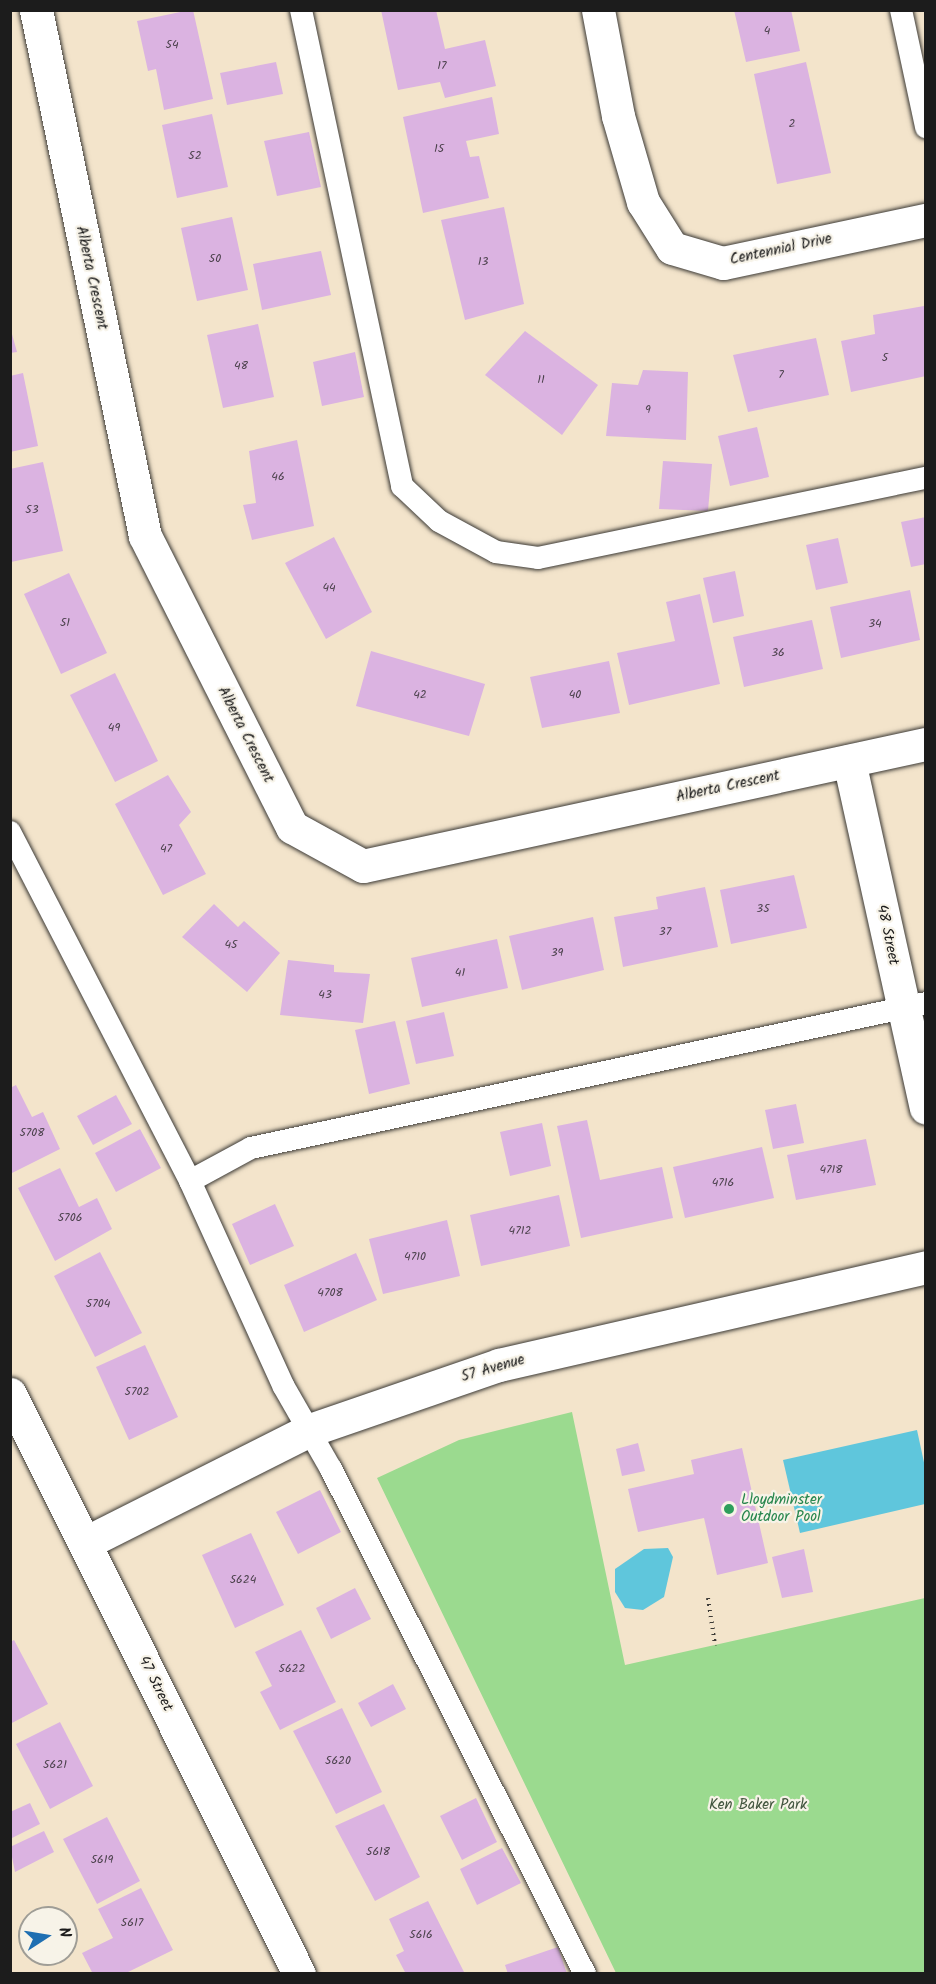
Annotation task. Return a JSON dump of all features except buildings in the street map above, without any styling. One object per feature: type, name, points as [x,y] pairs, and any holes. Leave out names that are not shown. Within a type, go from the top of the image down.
[{"type":"street","name":"Alberta Crescent","points":[[36,10],[145,536],[292,827],[363,866],[926,744]]},
{"type":"street","name":"Centennial Drive","points":[[598,10],[618,116],[643,202],[672,248],[723,262],[926,220]]},
{"type":"street","name":"48 Street","points":[[849,761],[914,1005],[926,1108]]},
{"type":"street","name":"57 Avenue","points":[[85,1543],[310,1430],[499,1365],[926,1267]]},
{"type":"street","name":"47 Street","points":[[10,1394],[298,1974]]},
{"type":"lane","points":[[302,10],[402,486],[439,521],[496,552],[538,558],[926,478]]},
{"type":"lane","points":[[901,10],[926,127]]},
{"type":"lane","points":[[10,832],[190,1181],[284,1387],[310,1430],[585,1974]]},
{"type":"lane","points":[[190,1181],[251,1148],[914,1005]]},
{"type":"path","points":[[708,1598],[715,1645]]},
{"type":"green space","name":"Ken Baker Park","points":[[572,1412],[625,1665],[925,1598],[925,1973],[616,1973],[377,1478],[459,1440]]},
{"type":"water","points":[[917,1430],[925,1467],[925,1504],[800,1533],[783,1460]]},
{"type":"water","points":[[668,1548],[673,1557],[664,1597],[643,1610],[625,1608],[615,1592],[615,1569],[644,1549]]},
{"type":"place","name":"Lloydminster Outdoor Pool","points":[[729,1509]]}]
